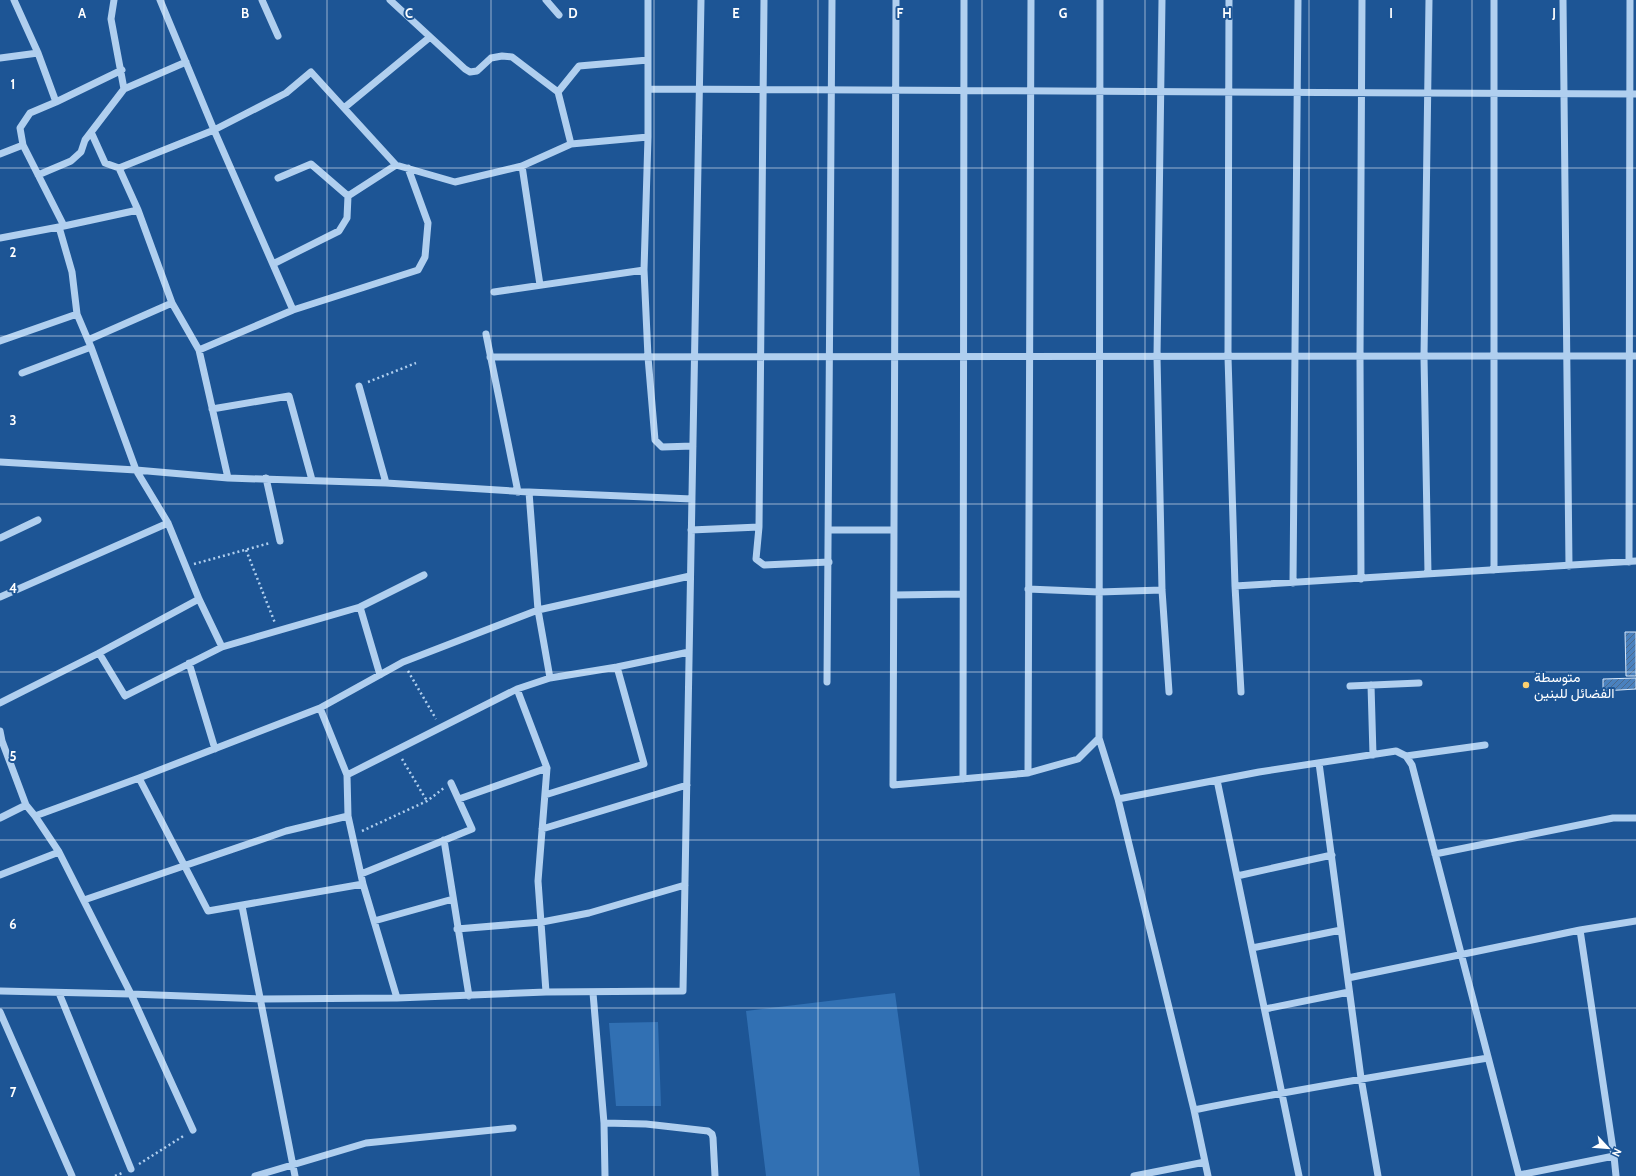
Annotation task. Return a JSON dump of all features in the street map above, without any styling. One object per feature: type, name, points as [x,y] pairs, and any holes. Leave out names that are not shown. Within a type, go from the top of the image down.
[{"type":"street","points":[[14,0],[38,53],[56,102]]},
{"type":"street","points":[[114,0],[111,19],[122,70],[124,89]]},
{"type":"street","points":[[160,0],[214,130],[293,310]]},
{"type":"street","points":[[262,0],[278,36]]},
{"type":"street","points":[[390,0],[470,72],[477,71],[491,58],[502,56],[512,57],[558,92],[571,144]]},
{"type":"street","points":[[546,0],[559,15]]},
{"type":"street","points":[[648,0],[648,137],[644,270],[648,357],[655,440],[662,447],[693,446]]},
{"type":"street","points":[[0,991],[261,999],[397,998],[546,992],[592,993],[683,991],[701,0]]},
{"type":"street","points":[[764,0],[759,527],[756,560],[764,565],[829,562]]},
{"type":"street","points":[[827,682],[832,0]]},
{"type":"street","points":[[896,0],[894,785],[1028,773],[1078,759],[1099,738]]},
{"type":"street","points":[[963,779],[964,0]]},
{"type":"street","points":[[1028,773],[1031,0]]},
{"type":"street","points":[[1100,0],[1099,738],[1118,798],[1194,1110],[1208,1176]]},
{"type":"street","points":[[1162,0],[1156,357],[1162,590],[1169,692]]},
{"type":"street","points":[[1229,0],[1228,357],[1235,586],[1240,692]]},
{"type":"street","points":[[1293,583],[1298,0]]},
{"type":"street","points":[[1361,578],[1360,356],[1362,0]]},
{"type":"street","points":[[1428,574],[1424,356],[1429,0]]},
{"type":"street","points":[[1494,0],[1494,570]]},
{"type":"street","points":[[1563,0],[1568,566]]},
{"type":"street","points":[[1235,586],[1633,561],[1633,94],[1630,0]]},
{"type":"street","points":[[344,108],[430,37]]},
{"type":"street","points":[[0,58],[38,53]]},
{"type":"street","points":[[558,92],[579,66],[648,60]]},
{"type":"street","points":[[38,175],[71,161],[81,152],[85,140],[124,89],[186,62]]},
{"type":"street","points":[[122,70],[30,113],[20,128],[23,145],[62,227],[72,272],[77,314],[90,344],[136,470],[168,523],[199,599],[222,647]]},
{"type":"street","points":[[91,132],[105,163],[119,168],[214,130],[286,93],[311,72],[396,165],[455,182],[522,166],[571,144],[648,137]]},
{"type":"street","points":[[648,89],[1633,94]]},
{"type":"street","points":[[0,154],[23,145]]},
{"type":"street","points":[[278,178],[311,164],[348,196]]},
{"type":"street","points":[[348,196],[396,165]]},
{"type":"street","points":[[522,166],[540,286]]},
{"type":"street","points":[[119,168],[138,210],[172,303],[199,350],[228,478]]},
{"type":"street","points":[[199,350],[293,310],[418,270],[424,258],[428,223],[408,168]]},
{"type":"street","points":[[273,264],[339,231],[347,218],[348,196]]},
{"type":"street","points":[[0,238],[62,227],[138,210]]},
{"type":"street","points":[[494,292],[644,270]]},
{"type":"street","points":[[22,373],[90,344],[172,303]]},
{"type":"street","points":[[0,341],[77,314]]},
{"type":"street","points":[[486,334],[518,492]]},
{"type":"street","points":[[490,357],[1633,356]]},
{"type":"street","points":[[358,386],[386,483]]},
{"type":"street","points":[[212,408],[289,396],[312,480]]},
{"type":"street","points":[[0,462],[136,470],[228,478],[266,478],[386,483],[518,492],[692,499]]},
{"type":"street","points":[[266,478],[280,541]]},
{"type":"street","points":[[529,492],[538,610],[550,678]]},
{"type":"street","points":[[0,538],[38,520]]},
{"type":"street","points":[[0,597],[168,523]]},
{"type":"street","points":[[691,530],[759,527]]},
{"type":"street","points":[[829,530],[894,530]]},
{"type":"street","points":[[99,653],[125,696],[222,647],[360,607],[424,575]]},
{"type":"street","points":[[35,816],[140,778],[320,708],[403,662],[538,610],[690,576]]},
{"type":"street","points":[[1028,589],[1099,592],[1162,590]]},
{"type":"street","points":[[894,595],[963,594]]},
{"type":"street","points":[[0,703],[99,653],[199,599]]},
{"type":"street","points":[[360,607],[380,675]]},
{"type":"street","points":[[347,775],[517,689],[550,678],[617,667],[689,652]]},
{"type":"street","points":[[189,664],[215,749]]},
{"type":"street","points":[[545,795],[644,764],[617,667]]},
{"type":"street","points":[[1350,686],[1418,683]]},
{"type":"street","points":[[1371,685],[1372,755]]},
{"type":"street","points":[[517,689],[547,768],[538,881],[546,992]]},
{"type":"street","points":[[320,708],[347,775],[348,816],[352,836],[363,884],[397,998]]},
{"type":"street","points":[[0,731],[1,741],[26,805],[59,852],[84,900],[131,994],[193,1130]]},
{"type":"street","points":[[1406,756],[1485,745]]},
{"type":"street","points":[[1118,798],[1217,780],[1396,751],[1406,756],[1412,765],[1519,1176],[1614,1156]]},
{"type":"street","points":[[1320,763],[1361,1078],[1378,1176]]},
{"type":"street","points":[[459,799],[547,768]]},
{"type":"street","points":[[140,778],[208,911],[363,884]]},
{"type":"street","points":[[1217,780],[1299,1176]]},
{"type":"street","points":[[361,874],[472,829],[451,783]]},
{"type":"street","points":[[542,829],[686,785]]},
{"type":"street","points":[[0,818],[26,805]]},
{"type":"street","points":[[84,900],[286,831],[348,816]]},
{"type":"street","points":[[1435,854],[1613,818],[1636,818]]},
{"type":"street","points":[[444,840],[469,996]]},
{"type":"street","points":[[0,875],[59,852]]},
{"type":"street","points":[[1236,876],[1332,855]]},
{"type":"street","points":[[458,929],[542,922],[589,913],[685,885]]},
{"type":"street","points":[[374,921],[453,899]]},
{"type":"street","points":[[242,906],[295,1176]]},
{"type":"street","points":[[1348,978],[1461,956],[1580,930],[1636,921]]},
{"type":"street","points":[[1252,948],[1341,930]]},
{"type":"street","points":[[1580,930],[1616,1176]]},
{"type":"street","points":[[59,992],[131,1169]]},
{"type":"street","points":[[1264,1009],[1350,992]]},
{"type":"street","points":[[592,993],[604,1123],[605,1176]]},
{"type":"street","points":[[0,1012],[72,1176]]},
{"type":"street","points":[[1194,1110],[1361,1078],[1488,1058]]},
{"type":"street","points":[[604,1123],[646,1124],[708,1131],[712,1134],[713,1138],[715,1176]]},
{"type":"street","points":[[255,1176],[366,1143],[513,1128]]},
{"type":"street","points":[[1134,1176],[1205,1162]]},
{"type":"path","points":[[358,386],[416,363]]},
{"type":"path","points":[[186,566],[280,541]]},
{"type":"path","points":[[246,550],[278,631]]},
{"type":"path","points":[[403,662],[441,728]]},
{"type":"path","points":[[396,750],[427,801]]},
{"type":"path","points":[[352,836],[427,801],[451,783]]},
{"type":"path","points":[[115,1176],[131,1169],[193,1130]]},
{"type":"shaded area","points":[[895,993],[920,1176],[766,1176],[746,1011]]},
{"type":"shaded area","points":[[658,1022],[661,1106],[616,1106],[609,1023]]},
{"type":"building","points":[[1625,632],[1636,632],[1636,676],[1626,676]]},
{"type":"building","points":[[1636,678],[1636,689],[1603,691],[1603,679]]},
{"type":"place","name":"متوسطة الفضائل للبنين","points":[[1526,685]]}]
